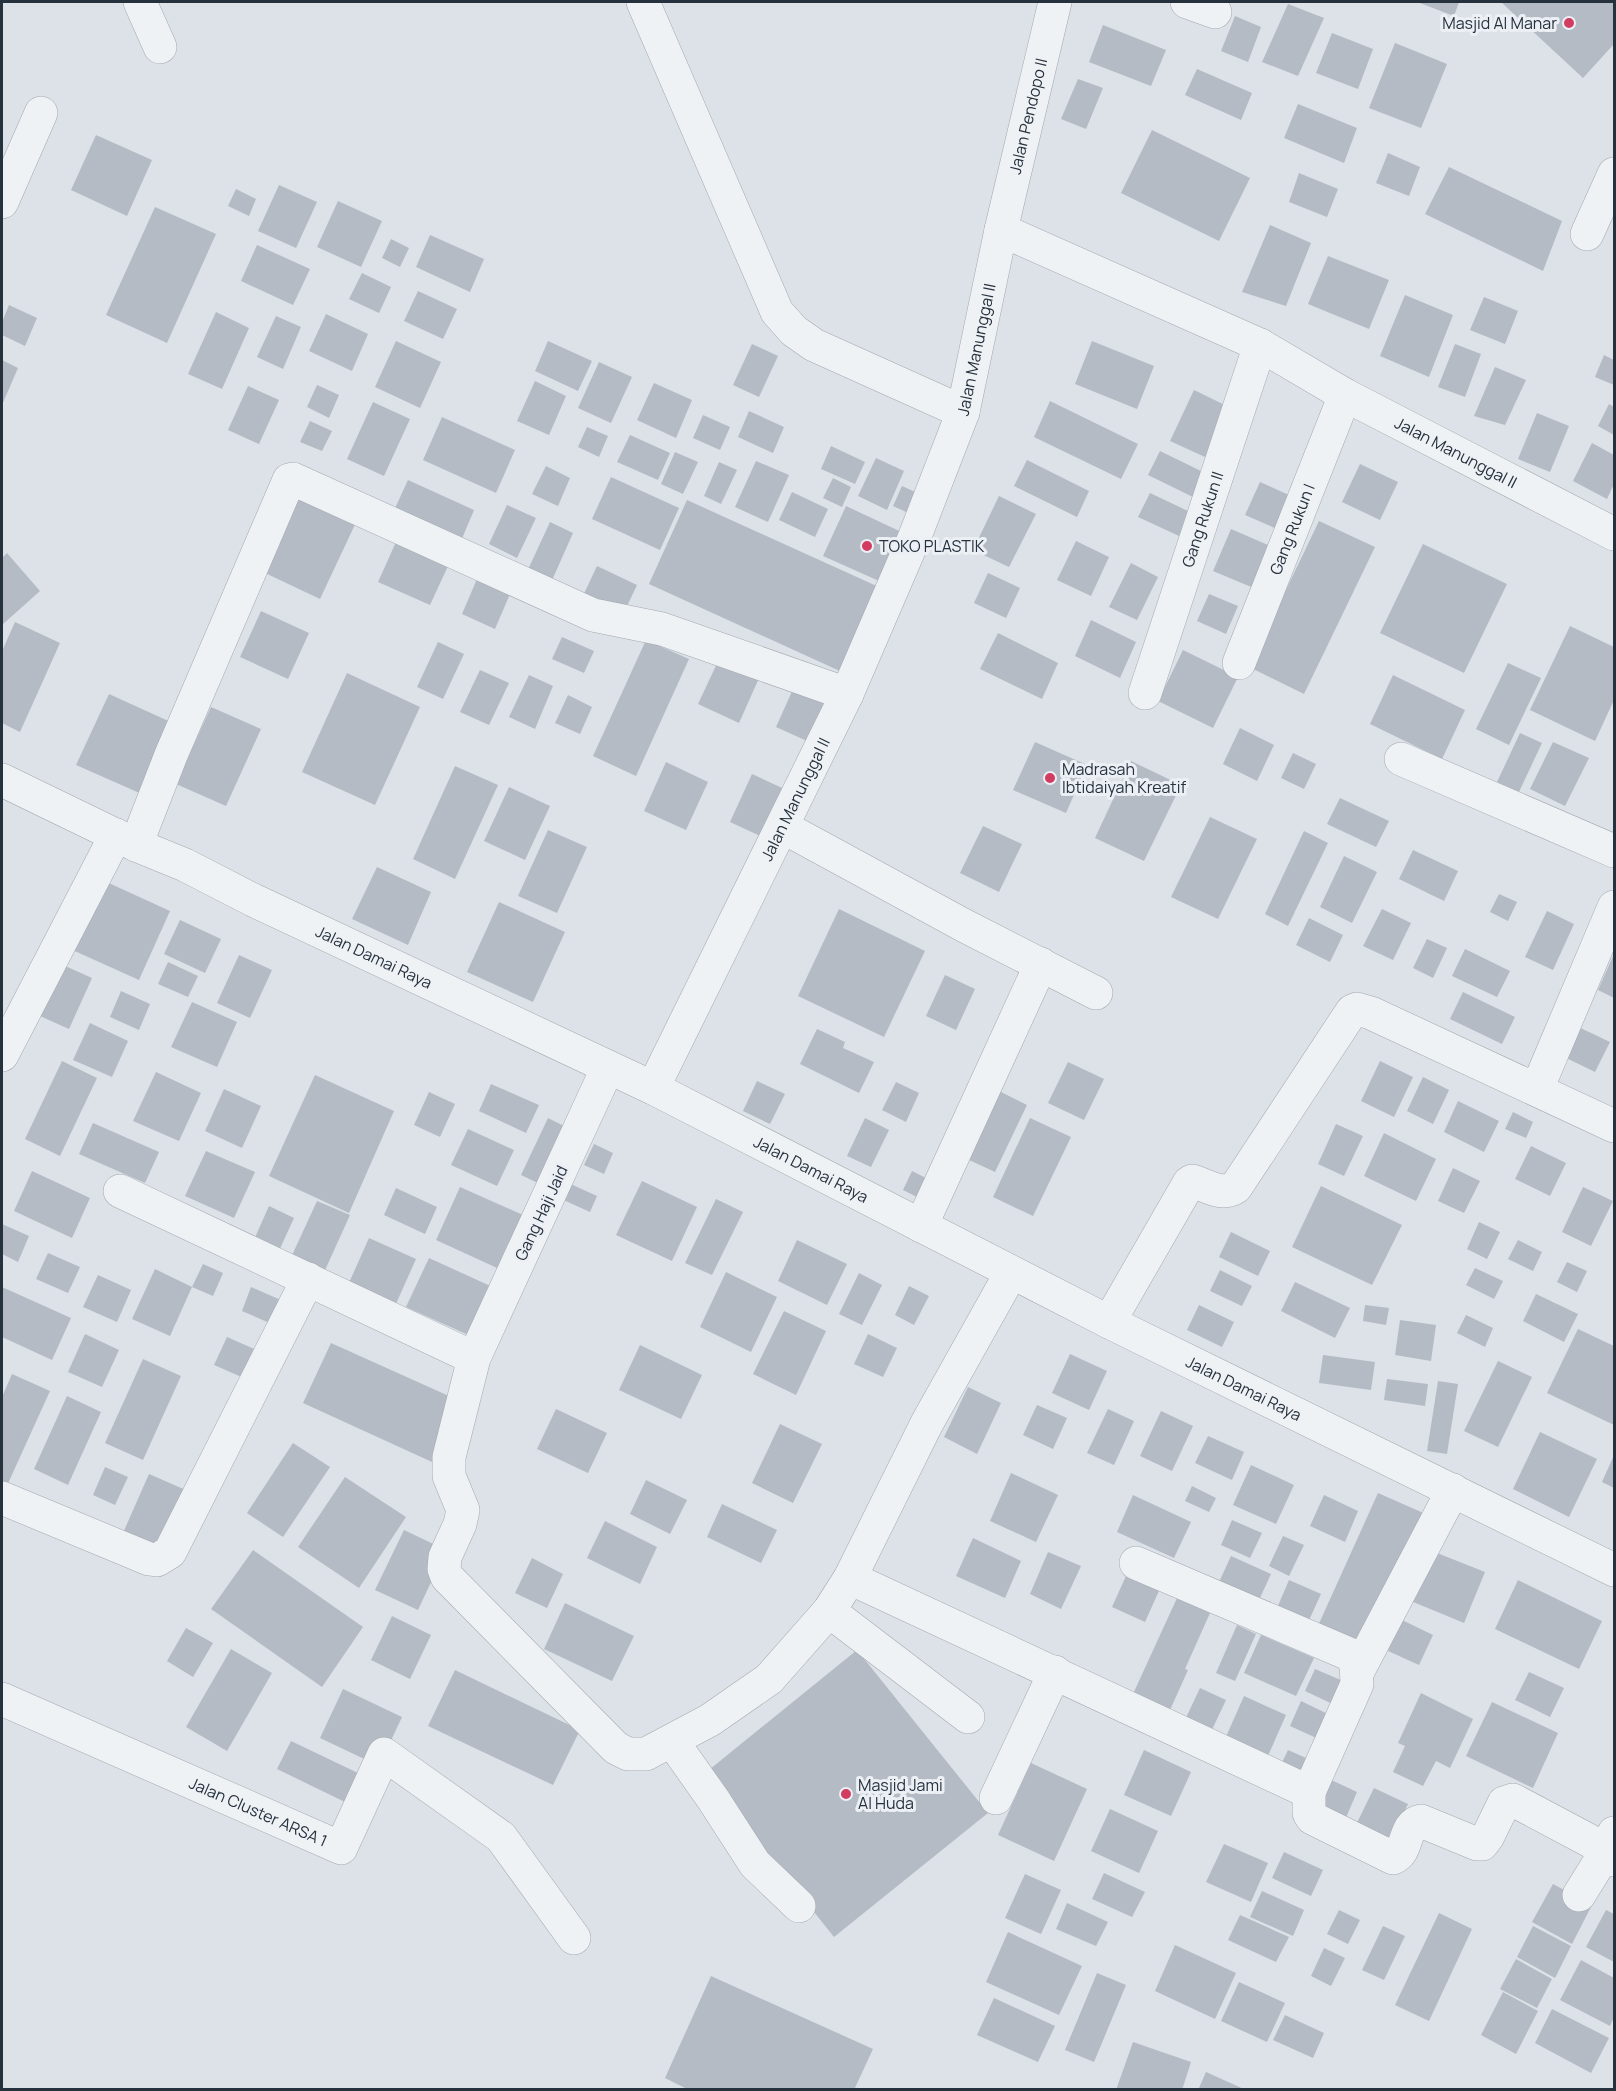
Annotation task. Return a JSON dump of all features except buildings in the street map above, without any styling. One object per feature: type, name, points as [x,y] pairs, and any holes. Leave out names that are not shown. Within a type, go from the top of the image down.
[{"type":"street","points":[[140,2],[160,47]]},
{"type":"street","points":[[643,2],[777,312],[794,331],[814,345],[963,412]]},
{"type":"street","name":"Jalan Pendopo II","points":[[1001,230],[1055,2]]},
{"type":"street","points":[[2,202],[41,112]]},
{"type":"street","points":[[1587,234],[1614,174]]},
{"type":"street","name":"Jalan Manunggal II","points":[[653,1088],[847,694],[915,536],[963,412],[1001,230],[1260,345],[1345,395],[1614,534]]},
{"type":"street","name":"Gang Rukun II","points":[[1145,693],[1260,345]]},
{"type":"street","name":"Gang Rukun I","points":[[1239,663],[1345,395]]},
{"type":"street","points":[[2,1056],[126,840],[185,722],[290,480],[293,478],[593,615],[662,629],[847,694]]},
{"type":"street","points":[[1401,759],[1614,851]]},
{"type":"street","name":"Jalan Damai Raya","points":[[2,780],[653,1088],[1011,1273],[1614,1570]]},
{"type":"street","points":[[783,827],[965,926],[1095,993]]},
{"type":"street","points":[[1537,1089],[1614,907]]},
{"type":"street","points":[[921,1226],[1041,964]]},
{"type":"street","points":[[1109,1322],[1189,1183],[1191,1181],[1221,1192],[1236,1187],[1352,1011],[1357,1009],[1371,1013],[1614,1126]]},
{"type":"street","name":"Gang Haji Jaid","points":[[608,1067],[474,1358],[449,1457],[449,1476],[463,1510],[460,1524],[445,1557],[444,1569],[447,1577],[616,1748],[628,1754],[646,1754],[699,1727],[769,1679],[829,1611],[850,1578],[927,1423],[1011,1273]]},
{"type":"street","points":[[120,1191],[474,1358]]},
{"type":"street","points":[[2,1498],[149,1559],[157,1560],[170,1552],[308,1279]]},
{"type":"street","points":[[1358,1671],[1452,1490]]},
{"type":"street","points":[[1136,1563],[1349,1654],[1356,1663],[1358,1684],[1309,1792],[1312,1818],[1393,1858],[1400,1854],[1410,1828],[1416,1822],[1421,1821],[1482,1844],[1504,1803],[1512,1800],[1612,1848],[1579,1895]]},
{"type":"street","points":[[850,1578],[1309,1792]]},
{"type":"street","points":[[829,1611],[968,1717]]},
{"type":"street","points":[[996,1798],[1055,1672]]},
{"type":"street","name":"Jalan Cluster ARSA 1","points":[[2,1699],[341,1848],[384,1754],[501,1837],[574,1938]]},
{"type":"street","points":[[672,1741],[755,1864],[799,1906]]},
{"type":"place","name":"Masjid Al Manar","points":[[1569,23]]},
{"type":"place","name":"TOKO PLASTIK","points":[[867,546]]},
{"type":"place","name":"Madrasah Ibtidaiyah Kreatif","points":[[1050,778]]},
{"type":"place","name":"Masjid Jami Al Huda","points":[[846,1794]]}]
